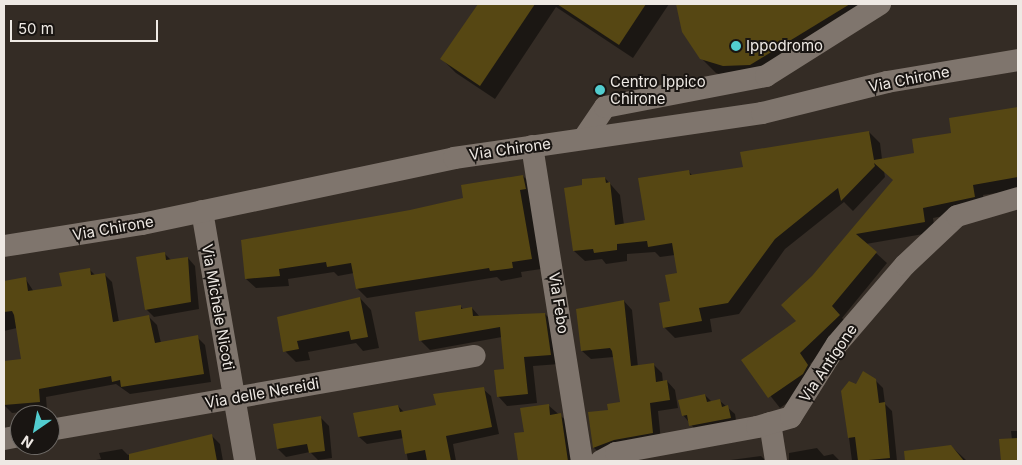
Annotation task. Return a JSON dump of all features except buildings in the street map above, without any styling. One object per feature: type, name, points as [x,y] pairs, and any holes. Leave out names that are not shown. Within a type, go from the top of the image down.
[{"type":"street","points":[[584,138],[605,107],[766,76],[880,4]]},
{"type":"street","name":"Via Chirone","points":[[4,246],[202,211],[454,158],[762,112],[887,82],[1018,60]]},
{"type":"street","name":"Via Febo","points":[[532,146],[537,158],[582,461]]},
{"type":"street","name":"Via Antigone","points":[[601,461],[616,453],[770,423],[791,417],[837,344],[905,265],[957,216],[1018,198]]},
{"type":"street","name":"Via Michele Nicoti","points":[[202,211],[245,461]]},
{"type":"street","name":"Via delle Nereidi","points":[[60,428],[475,356]]},
{"type":"street","points":[[770,423],[776,461]]},
{"type":"place","name":"Ippodromo","points":[[736,46]]},
{"type":"place","name":"Centro Ippico Chirone","points":[[600,90]]}]
